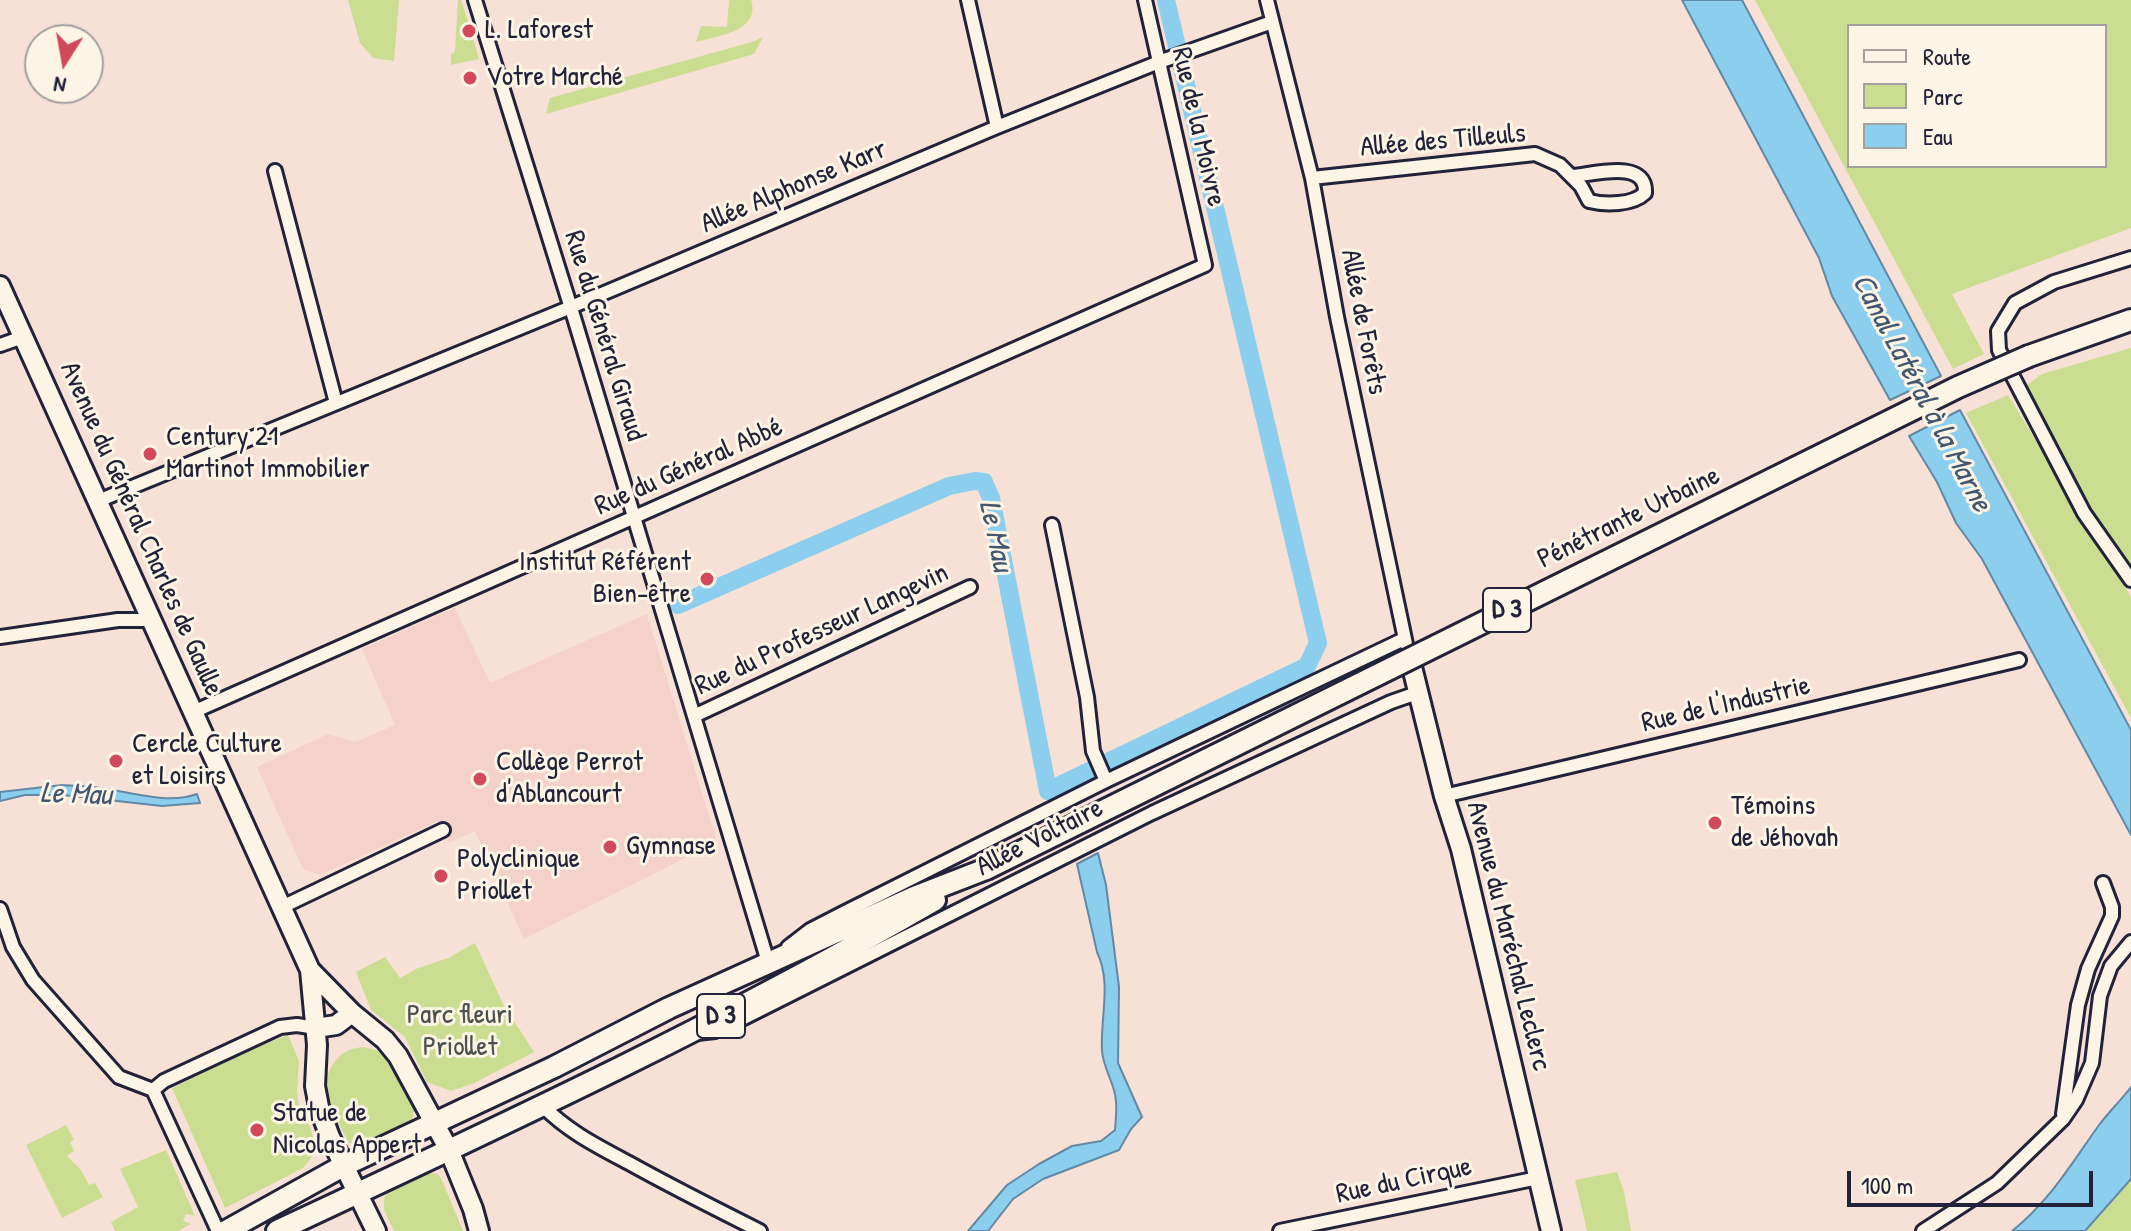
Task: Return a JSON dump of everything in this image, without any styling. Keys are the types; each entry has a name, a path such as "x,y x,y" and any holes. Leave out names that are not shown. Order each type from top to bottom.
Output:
{"main road":[{"name":"Avenue du Général Charles de Gaulle","path":"0,286 310,970 316,1028 315,1086 323,1120 376,1231"},
{"name":"Pénétrante Urbaine","path":"986,869 1958,387 2029,356 2131,320"},
{"name":"Avenue du Maréchal Leclerc","path":"1407,647 1444,796 1461,849 1551,1231"},
{"name":"Allée Voltaire","path":"435,1122 768,962 914,897 986,869"},
{"name":"Allée Voltaire","path":"449,1150 839,954 986,869"},
{"name":"Avenue du Général Charles de Gaulle","path":"310,970 398,1056 449,1150 479,1231"},
{"path":"316,1028 336,1025 352,1013"},
{"name":"D 3","path":"226,1231 343,1166 435,1122"},
{"name":"D 3","path":"277,1231 449,1150"}],"street":[{"name":"Rue du Général Giraud","path":"475,0 768,962"},
{"path":"968,0 997,127"},
{"name":"Rue de la Moivre","path":"1145,0 1205,265"},
{"name":"Allée de Forêts","path":"1267,0 1312,178 1337,317 1407,647"},
{"name":"Allée Alphonse Karr","path":"98,501 571,307 997,127 1161,61 1272,22"},
{"name":"Allée des Tilleuls","path":"1312,178 1535,154 1560,165 1573,176 1589,201 1638,199 1646,188 1637,173 1628,171 1573,176"},
{"path":"275,171 336,403"},
{"path":"2131,258 2054,282 2015,303 1998,331 1999,350 2084,513 2131,580"},
{"name":"Rue du Général Abbé","path":"193,712 1205,265"},
{"path":"0,345 23,337"},
{"path":"1052,525 1087,697 1093,751 1105,777"},
{"name":"Rue du Professeur Langevin","path":"694,716 970,587"},
{"path":"0,637 118,620 151,620"},
{"name":"Allée Voltaire","path":"768,962 821,924 1105,777 1407,647"},
{"name":"Rue de l'Industrie","path":"1444,796 2019,660"},
{"name":"Allée Voltaire","path":"689,1032 710,1033 736,1022 1152,813 1391,702 1417,693"},
{"path":"282,907 443,830"},
{"path":"2063,1119 2078,1005 2088,969 2112,916 2103,883"},
{"path":"0,909 13,947 33,980 119,1077 153,1090 218,1231"},
{"path":"1923,1231 1997,1183 2063,1119 2076,1100 2092,1063 2100,996 2111,966 2131,942"},
{"path":"153,1090 164,1081 280,1027 297,1025 316,1028"},
{"path":"542,1105 576,1134 760,1231"},
{"name":"Rue du Cirque","path":"1280,1231 1538,1178"}],"shaded area":[{"name":"Collège Perrot d'Ablancourt","path":"455,608 490,683 647,614 717,842 524,939 475,831 449,843 438,821 320,875 303,869 257,767 328,734 355,742 395,725 362,649"}],"green space":[{"path":"348,0 399,0 394,61 373,58 360,43"},
{"path":"458,0 461,0 470,27 467,29 469,39 473,38 479,59 451,65 451,55 455,51"},
{"path":"729,0 751,0 750,19 736,30 696,42 701,26 727,27"},
{"path":"1755,0 2131,0 2131,228 1952,294 1984,354 1953,369"},
{"path":"763,37 754,54 546,114 550,98"},
{"path":"2131,348 2131,582 2022,389 2042,374"},
{"path":"2008,395 2131,597 2131,718 1966,413"},
{"name":"Parc fleuri Priollet","path":"475,943 503,1004 534,1052 474,1083 451,1091 427,1082 405,1037 371,1010 356,972 385,957 400,978"},
{"path":"288,1035 299,1061 299,1105 315,1145 311,1158 303,1168 225,1208 172,1088 245,1052"},
{"path":"364,1047 383,1052 395,1066 414,1111 411,1122 359,1146 348,1142 338,1122 327,1090 327,1080 339,1057 348,1050"},
{"path":"66,1125 74,1140 70,1142 74,1151 67,1156 81,1170 89,1185 95,1183 103,1197 62,1218 26,1145"},
{"path":"166,1150 195,1216 186,1214 183,1221 191,1224 178,1231 115,1231 111,1222 138,1207 120,1169"},
{"path":"1617,1172 1631,1231 1587,1231 1575,1180"},
{"path":"428,1173 441,1178 463,1231 394,1231 384,1210 384,1198"},
{"path":"2131,1179 2131,1231 2083,1231 2095,1220"}],"water":[{"path":"1682,0 1742,0 1941,376 1890,400 1832,296 1819,258"},
{"path":"1960,410 2131,730 2131,835 1982,559 1956,523 1937,482 1909,436"},
{"path":"62,785 162,798 197,794 200,803 162,806 63,795 25,795 0,801 0,792"},
{"path":"1098,853 1106,885 1119,987 1118,1063 1142,1117 1119,1150 1043,1179 1013,1199 988,1231 968,1231 1007,1185 1072,1146 1101,1141 1115,1130 1116,1098 1102,1051 1104,976 1077,864"},
{"path":"2131,1087 2131,1179 2085,1231 2012,1231 2049,1195 2099,1125"}],"waterway":[{"path":"1064,783 1307,666 1318,643 1166,0"},
{"name":"Canal Latéral à la Marne","path":"1906,366 1946,442"},
{"name":"Le Mau","path":"678,605 949,486 984,482 991,498 1048,791 1064,783 1067,791"}],"place":[{"name":"L. Laforest","path":"469,31"},
{"name":"Votre Marché","path":"470,78"},
{"name":"Century 21 Martinot Immobilier","path":"150,454"},
{"name":"Institut Référent Bien-être","path":"707,579"},
{"name":"Cercle Culture et Loisirs","path":"116,761"},
{"name":"Collège Perrot d'Ablancourt","path":"480,779"},
{"name":"Témoins de Jéhovah","path":"1715,823"},
{"name":"Gymnase","path":"610,847"},
{"name":"Polyclinique Priollet","path":"441,876"},
{"name":"Statue de Nicolas Appert","path":"257,1130"}]}
